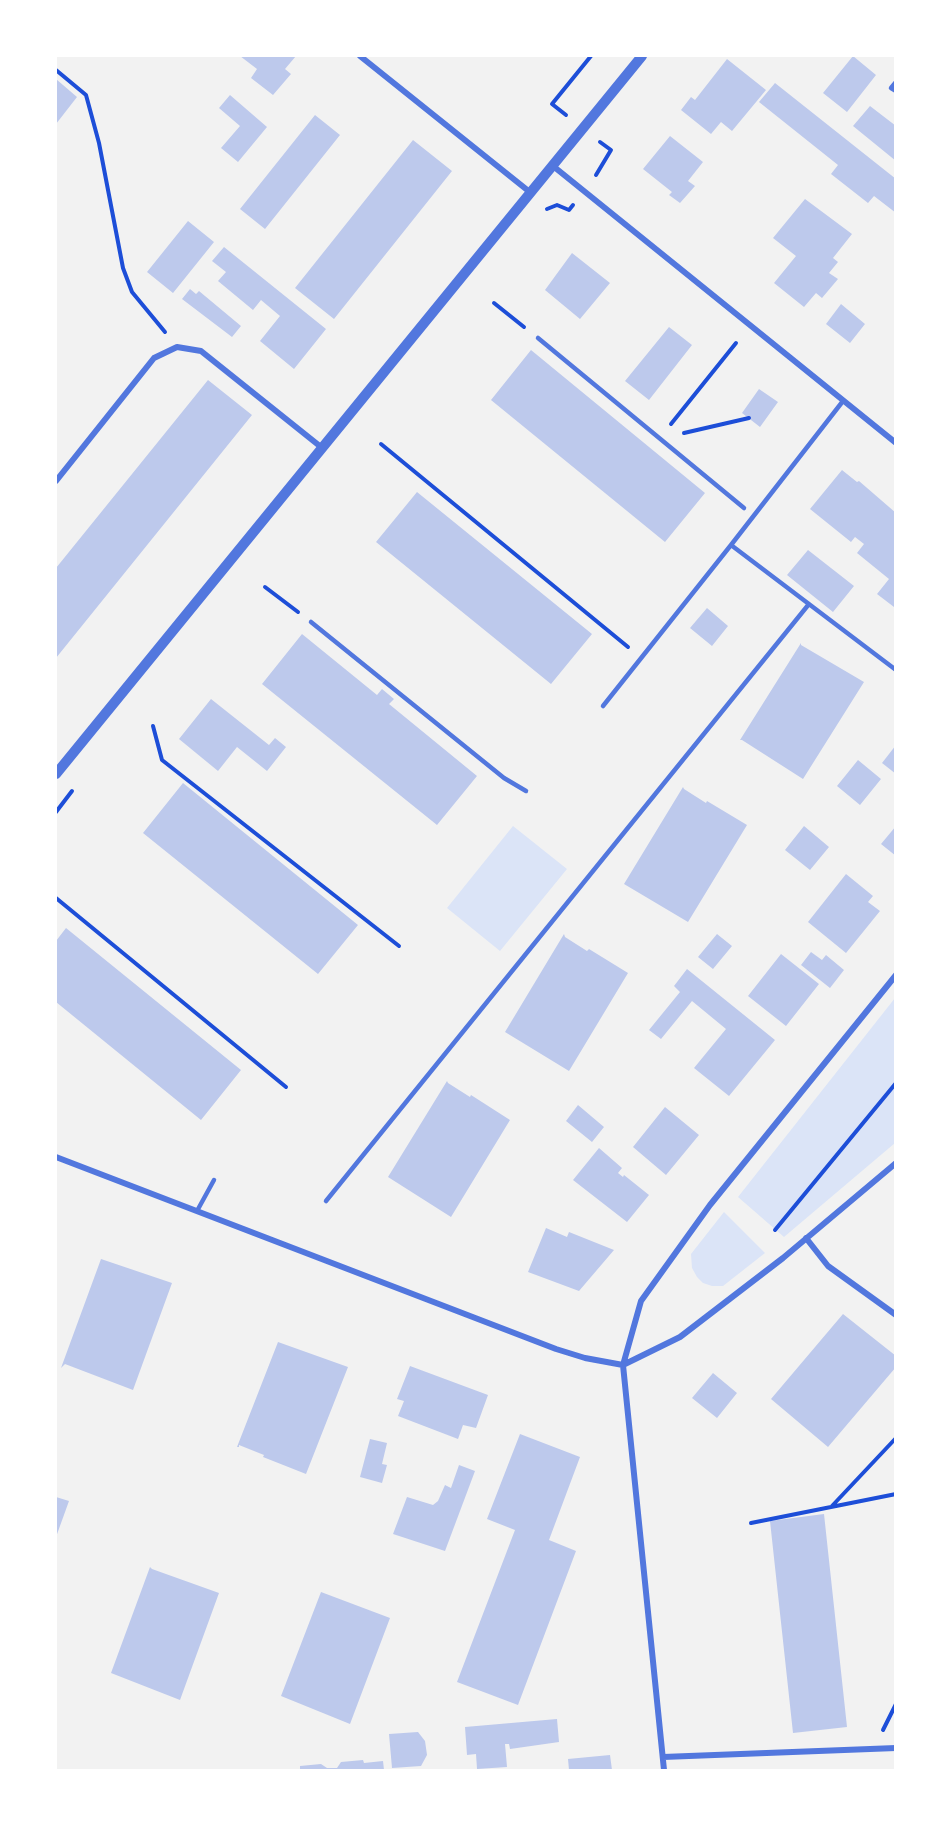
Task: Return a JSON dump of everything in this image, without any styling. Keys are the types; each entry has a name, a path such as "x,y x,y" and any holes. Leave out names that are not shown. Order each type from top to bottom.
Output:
{"street":[{"path":"360,56 531,193"},
{"path":"56,774 642,56"},
{"path":"553,166 896,443"},
{"path":"56,481 154,358 177,347 201,351 321,447"},
{"path":"664,1770 623,1365 641,1301 710,1205 896,975"},
{"path":"56,1157 556,1349 585,1358 623,1365 680,1337 806,1238 896,1163"},
{"path":"806,1238 828,1266 896,1315"},
{"path":"663,1757 896,1748"}],"lane":[{"path":"896,82 891,88 896,91"},
{"path":"538,338 744,508"},
{"path":"603,706 843,401"},
{"path":"731,545 896,670"},
{"path":"326,1201 809,604"},
{"path":"311,622 504,778 526,790"},
{"path":"197,1211 214,1180"}],"path":[{"path":"552,104 591,56"},
{"path":"56,70 86,95 99,143 117,243 132,292 177,347"},
{"path":"599,172 611,150 603,144"},
{"path":"494,303 538,338"},
{"path":"660,439 736,343"},
{"path":"660,439 749,418"},
{"path":"381,444 632,650"},
{"path":"265,586 311,622"},
{"path":"153,726 162,760 399,946"},
{"path":"56,898 286,1088"},
{"path":"775,1230 896,1083"},
{"path":"832,1506 896,1438"},
{"path":"752,1522 896,1494"}],"shaded area":[{"path":"513,826 567,869 500,951 447,908"},
{"path":"895,998 895,1143 784,1237 738,1197"},
{"path":"724,1212 765,1253 723,1286 712,1286 703,1283 697,1277 692,1268 691,1254"}],"building":[{"path":"240,56 296,56 285,69 291,74 273,95 251,78 257,69"},
{"path":"853,56 876,75 847,112 823,93"},
{"path":"727,59 766,90 732,131 721,122 711,134 681,110 691,97 695,100"},
{"path":"56,79 77,97 56,124"},
{"path":"775,83 896,179 896,213 874,196 868,203 831,174 838,165 759,102"},
{"path":"230,95 267,127 238,162 221,148 240,126 219,108"},
{"path":"870,106 896,126 896,161 853,126"},
{"path":"315,115 340,135 265,229 240,209"},
{"path":"670,136 703,162 688,181 695,186 680,203 669,195 672,192 643,169"},
{"path":"413,140 452,171 334,319 295,288"},
{"path":"805,199 852,234 833,258 838,262 829,273 838,279 822,298 816,293 804,307 774,283 796,256 773,238"},
{"path":"188,221 214,242 173,293 147,272"},
{"path":"224,247 326,329 294,369 260,341 280,316 261,300 253,310 218,281 226,272 212,261"},
{"path":"572,253 610,283 580,319 545,290"},
{"path":"190,289 196,294 199,291 241,326 232,337 182,299"},
{"path":"841,304 865,324 850,343 826,324"},
{"path":"669,327 692,345 649,400 625,381"},
{"path":"531,350 705,493 665,542 491,400"},
{"path":"208,380 252,415 56,658 56,568"},
{"path":"759,389 778,402 760,427 742,413"},
{"path":"842,470 857,482 859,481 896,513 896,605 894,607 877,594 889,579 857,553 864,544 855,537 851,542 810,509"},
{"path":"417,492 592,634 551,684 376,542"},
{"path":"808,550 854,586 833,612 787,575"},
{"path":"707,608 728,626 712,646 690,628"},
{"path":"302,634 377,695 382,689 394,699 389,704 477,776 437,825 262,684"},
{"path":"801,643 864,682 803,779 740,740"},
{"path":"211,699 269,745 275,738 286,747 267,771 237,747 218,771 179,739"},
{"path":"896,745 896,774 882,763"},
{"path":"858,760 881,779 860,805 837,786"},
{"path":"183,783 358,925 318,974 143,833"},
{"path":"683,787 706,803 707,801 747,825 688,922 624,884"},
{"path":"804,826 829,847 810,870 785,850"},
{"path":"896,826 896,856 881,844"},
{"path":"846,874 873,896 868,902 880,911 846,953 808,922"},
{"path":"66,928 241,1070 201,1120 56,1002 56,941"},
{"path":"564,934 565,937 587,951 589,949 628,973 569,1071 505,1032"},
{"path":"717,934 732,946 713,969 698,957"},
{"path":"811,952 822,960 826,955 844,970 830,988 801,965"},
{"path":"781,954 819,984 786,1026 748,996"},
{"path":"687,969 775,1040 729,1096 694,1068 726,1029 692,1001 661,1039 649,1030 680,992 674,986"},
{"path":"447,1081 510,1120 451,1217 388,1177"},
{"path":"578,1105 604,1127 592,1142 566,1121"},
{"path":"665,1107 699,1135 666,1175 633,1147"},
{"path":"599,1148 622,1168 618,1173 623,1177 624,1175 649,1195 627,1222 573,1180"},
{"path":"546,1228 567,1237 569,1232 614,1250 579,1291 528,1272"},
{"path":"101,1259 172,1283 133,1390 65,1364 61,1368"},
{"path":"843,1314 896,1356 896,1367 828,1447 771,1399"},
{"path":"278,1342 348,1367 306,1474 239,1445 237,1447"},
{"path":"410,1366 488,1395 476,1428 463,1425 458,1439 398,1416 404,1401 397,1399"},
{"path":"713,1373 737,1393 717,1418 692,1398"},
{"path":"520,1434 580,1457 549,1540 576,1551 518,1705 457,1682 515,1530 487,1519"},
{"path":"370,1439 387,1443 382,1464 387,1465 382,1483 360,1477"},
{"path":"459,1465 475,1471 445,1551 393,1534 407,1497 433,1505 438,1501 445,1485 451,1488"},
{"path":"56,1497 69,1501 56,1537"},
{"path":"824,1514 847,1727 793,1733 770,1521"},
{"path":"150,1567 219,1593 180,1700 111,1673"},
{"path":"321,1592 390,1618 350,1724 281,1696"},
{"path":"557,1719 559,1742 510,1749 509,1744 505,1744 507,1767 477,1769 476,1754 467,1755 465,1727"},
{"path":"418,1732 425,1741 427,1755 421,1766 392,1768 389,1734"},
{"path":"610,1755 612,1770 569,1770 568,1759"},
{"path":"363,1760 364,1763 383,1761 384,1770 300,1770 300,1766 321,1764 327,1768 337,1768 341,1762"}]}
